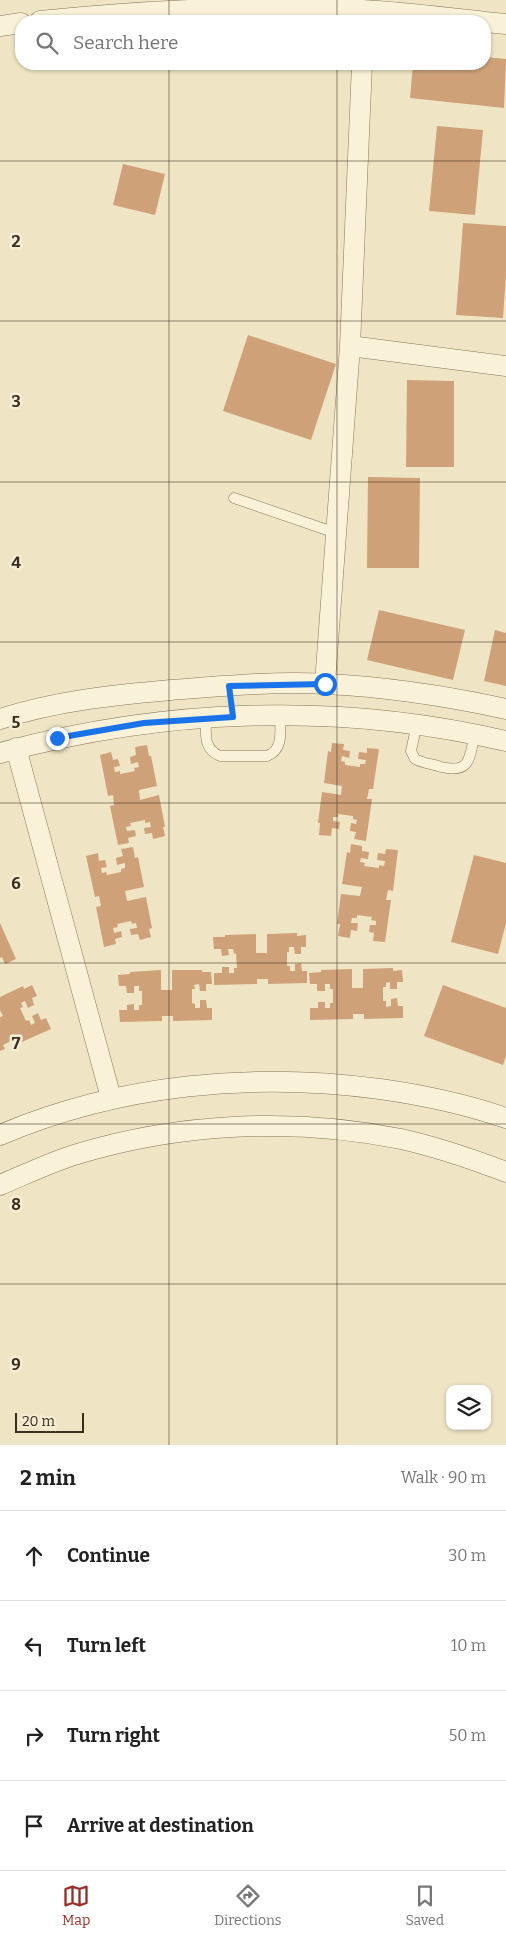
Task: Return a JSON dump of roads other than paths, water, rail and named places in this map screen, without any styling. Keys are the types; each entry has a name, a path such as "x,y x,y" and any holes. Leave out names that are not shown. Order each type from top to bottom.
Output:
{"street":[{"path":"93,15 182,5 308,8 357,15"},
{"path":"491,23 506,24"},
{"path":"0,26 15,24"},
{"path":"325,684 350,346 362,70"},
{"path":"350,346 506,366"},
{"path":"0,719 41,707 96,698 229,686 325,684 376,687 506,709"},
{"path":"229,686 233,717"},
{"path":"111,1098 8,751 100,729 144,723 280,715 332,716 417,724 475,734 506,742"},
{"path":"0,1135 45,1116 111,1098 163,1088 259,1082 308,1082 404,1092 451,1101 506,1118"},
{"path":"0,1185 73,1156 119,1143 162,1134 249,1127 330,1129 366,1133 438,1148 506,1172"}],"lane":[{"path":"234,498 336,533"},
{"path":"206,718 206,742 210,751 220,756 267,756 272,754 279,745 280,715"},
{"path":"417,724 411,751 415,759 453,769 462,768 469,761 475,734"}]}
